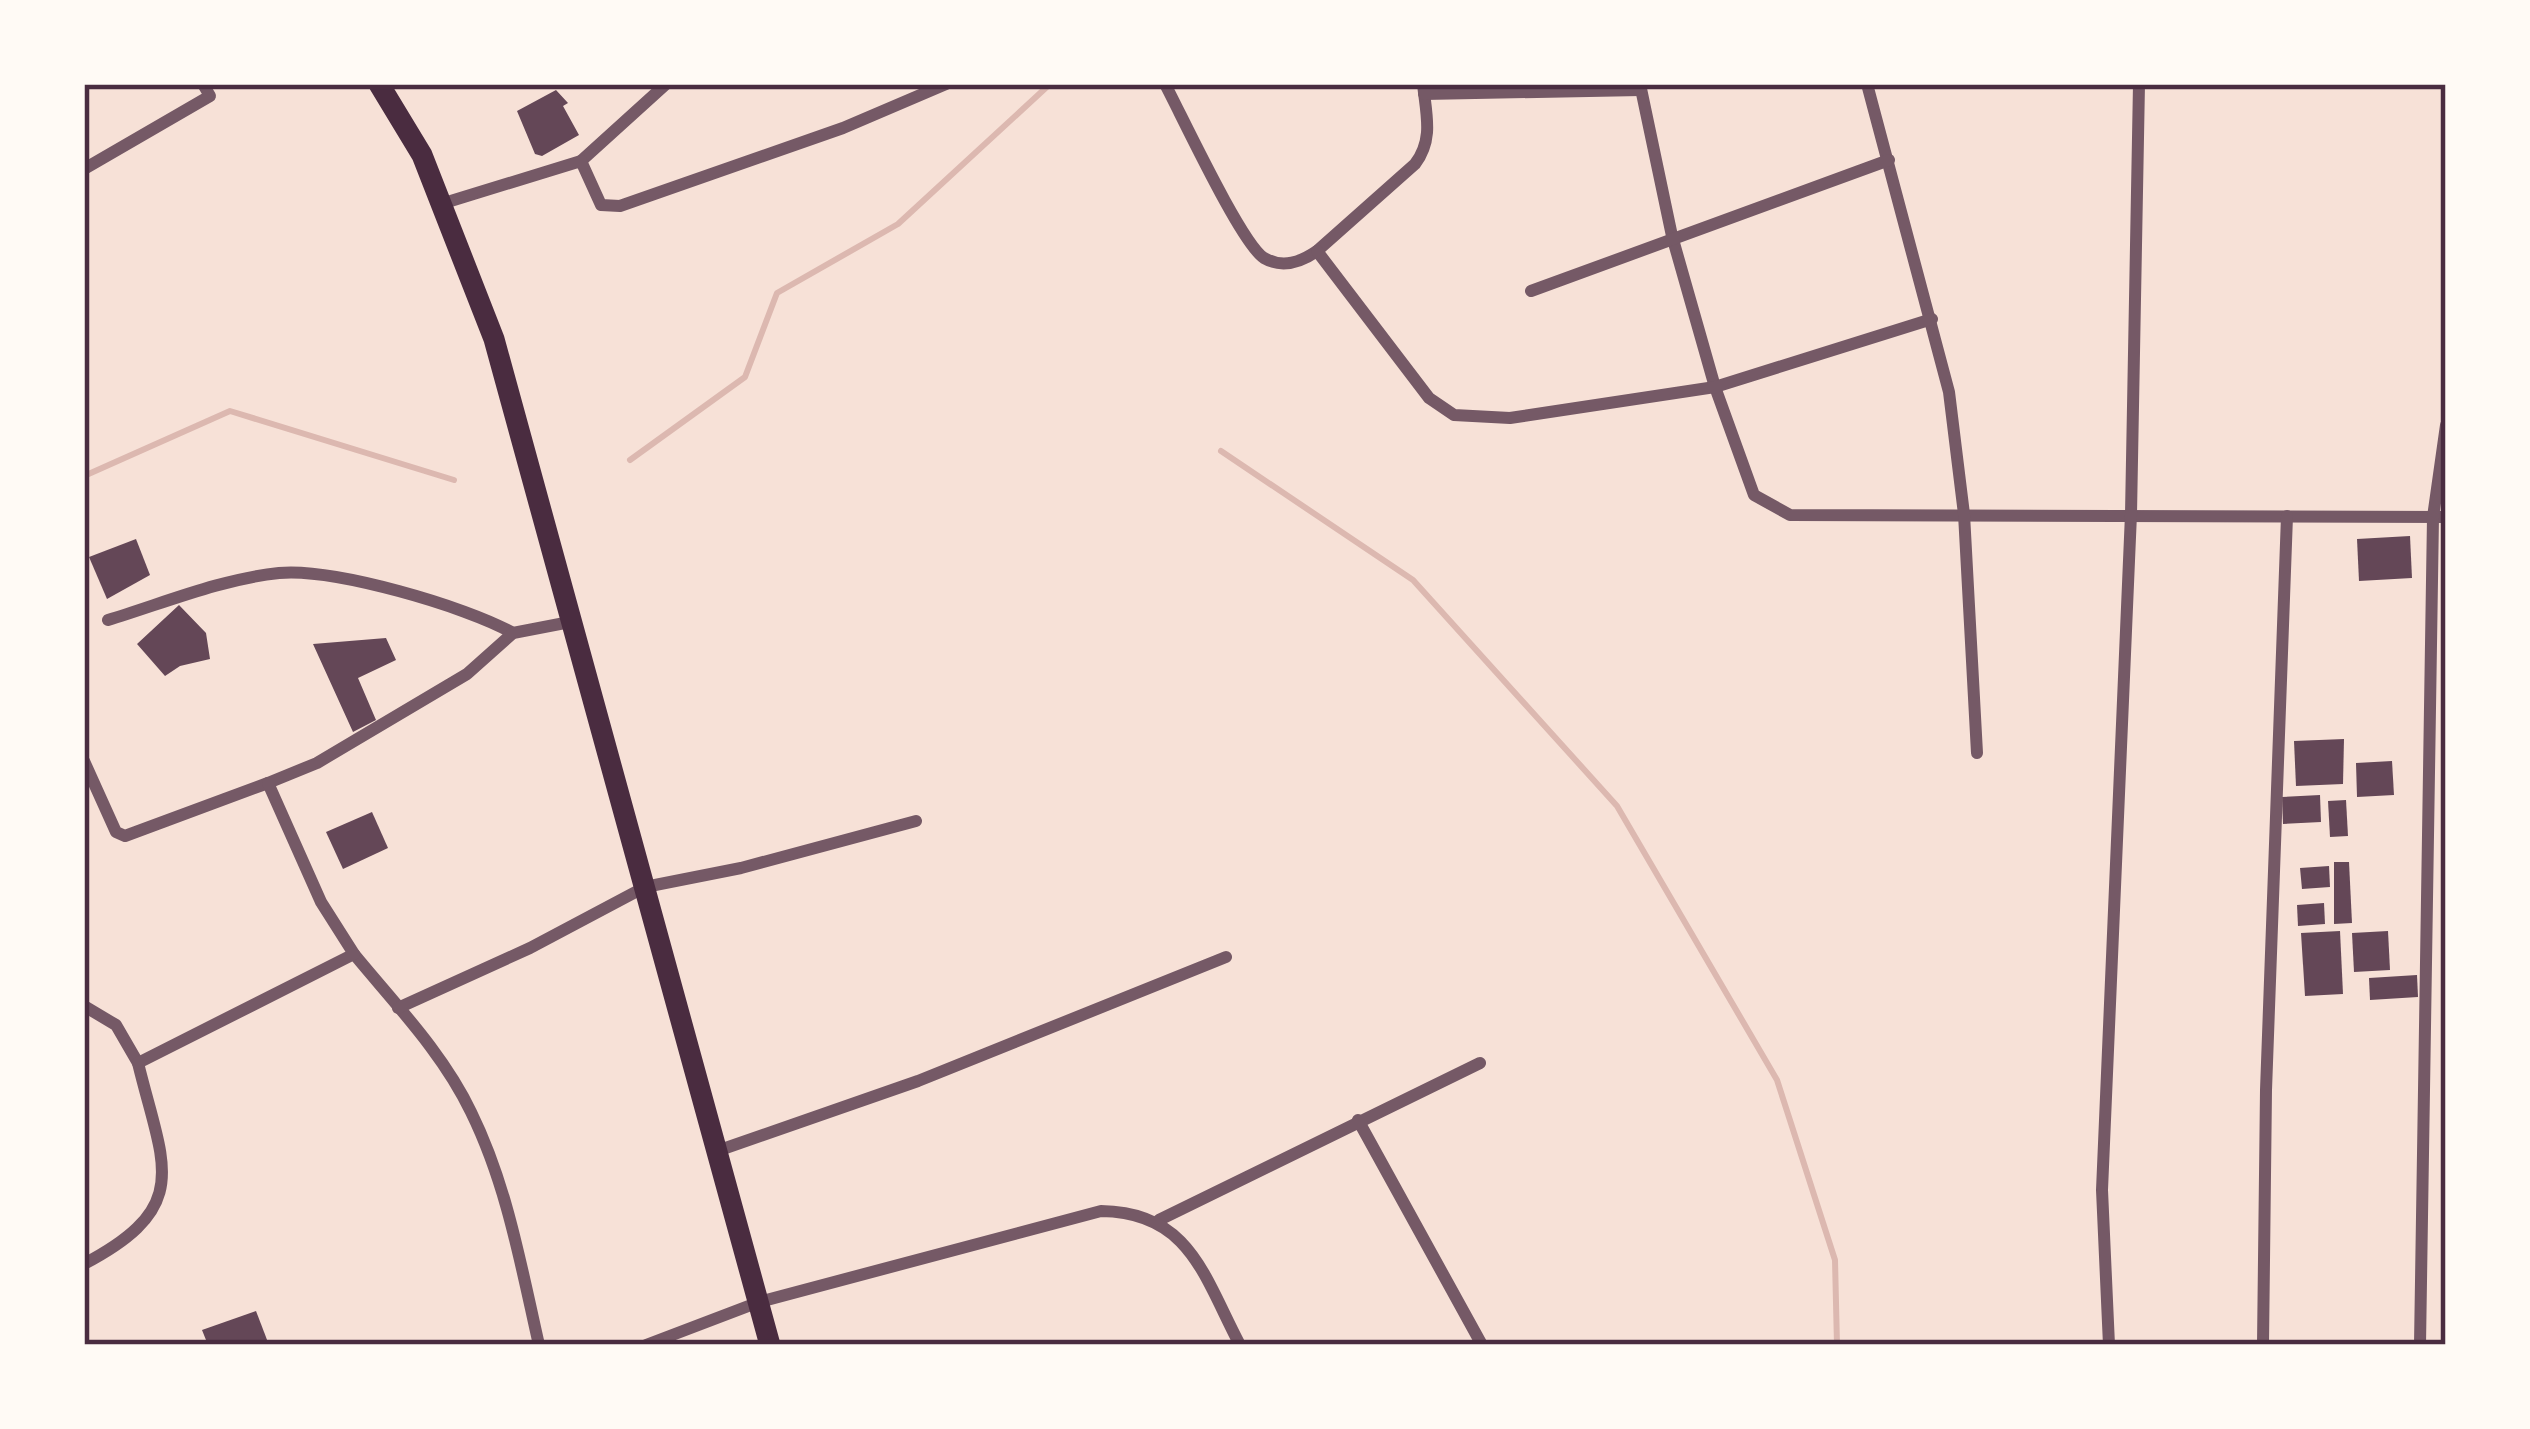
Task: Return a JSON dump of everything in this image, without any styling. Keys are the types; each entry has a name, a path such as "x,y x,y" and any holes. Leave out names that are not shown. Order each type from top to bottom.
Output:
{"main road":[{"path":"380,84 422,155 494,339 770,1345"}],"street":[{"path":"84,169 210,96 203,84"},
{"path":"441,204 581,161 666,84"},
{"path":"581,161 601,205 609,209 843,128 946,84"},
{"path":"1165,84 1254,248 1283,264 1301,262 1317,251 1427,148 1423,89 1641,87 1672,236 1715,387 1754,495 1790,515 2440,517"},
{"path":"1867,84 1949,392 1964,514 1977,753"},
{"path":"2109,1345 2102,1190 2131,514 2139,84"},
{"path":"1531,290 1889,160"},
{"path":"1317,251 1429,398 1454,415 1510,418 1715,387 1932,319"},
{"path":"2420,1345 2446,425"},
{"path":"2264,1345 2266,1090 2287,515"},
{"path":"108,620 229,582 284,572 424,596 481,615 513,633"},
{"path":"84,761 116,832 125,836 317,763 466,674 513,633 570,622"},
{"path":"268,783 321,902 354,954 443,1064 471,1112 503,1192 539,1345"},
{"path":"398,1008 530,948 645,887 741,868 916,820"},
{"path":"138,1063 354,954"},
{"path":"717,1151 918,1081 1226,957"},
{"path":"84,1264 128,1241 158,1202 163,1176 159,1141 138,1063 116,1024 86,1008"},
{"path":"1159,1220 1480,1063"},
{"path":"1358,1120 1482,1345"},
{"path":"646,1345 759,1302 1101,1211 1137,1212 1159,1220 1192,1256 1240,1345"}],"building":[{"path":"556,90 568,103 563,106 579,135 542,156 535,154 517,111"},
{"path":"2410,536 2412,578 2359,581 2357,539"},
{"path":"136,539 150,575 107,599 89,557"},
{"path":"179,605 206,633 210,659 180,666 165,676 137,644"},
{"path":"386,638 396,660 358,678 376,720 353,732 313,644"},
{"path":"2344,739 2343,784 2296,786 2294,741"},
{"path":"2392,761 2394,795 2357,797 2356,763"},
{"path":"2320,795 2321,822 2283,824 2282,797"},
{"path":"2346,800 2348,836 2330,837 2328,801"},
{"path":"372,812 388,848 343,869 326,832"},
{"path":"2334,862 2349,862 2352,923 2334,924"},
{"path":"2329,866 2330,887 2302,889 2300,868"},
{"path":"2324,903 2325,924 2298,926 2297,905"},
{"path":"2340,931 2343,994 2305,996 2301,933"},
{"path":"2388,931 2390,970 2354,972 2352,933"},
{"path":"2417,975 2418,997 2370,1000 2369,978"},
{"path":"256,1311 269,1345 208,1345 202,1330"}],"waterway":[{"path":"630,460 745,377 777,293 898,224 1050,84"},
{"path":"84,476 230,411 454,480"},
{"path":"1221,451 1413,580 1617,806 1777,1080 1835,1260 1837,1345"}]}
